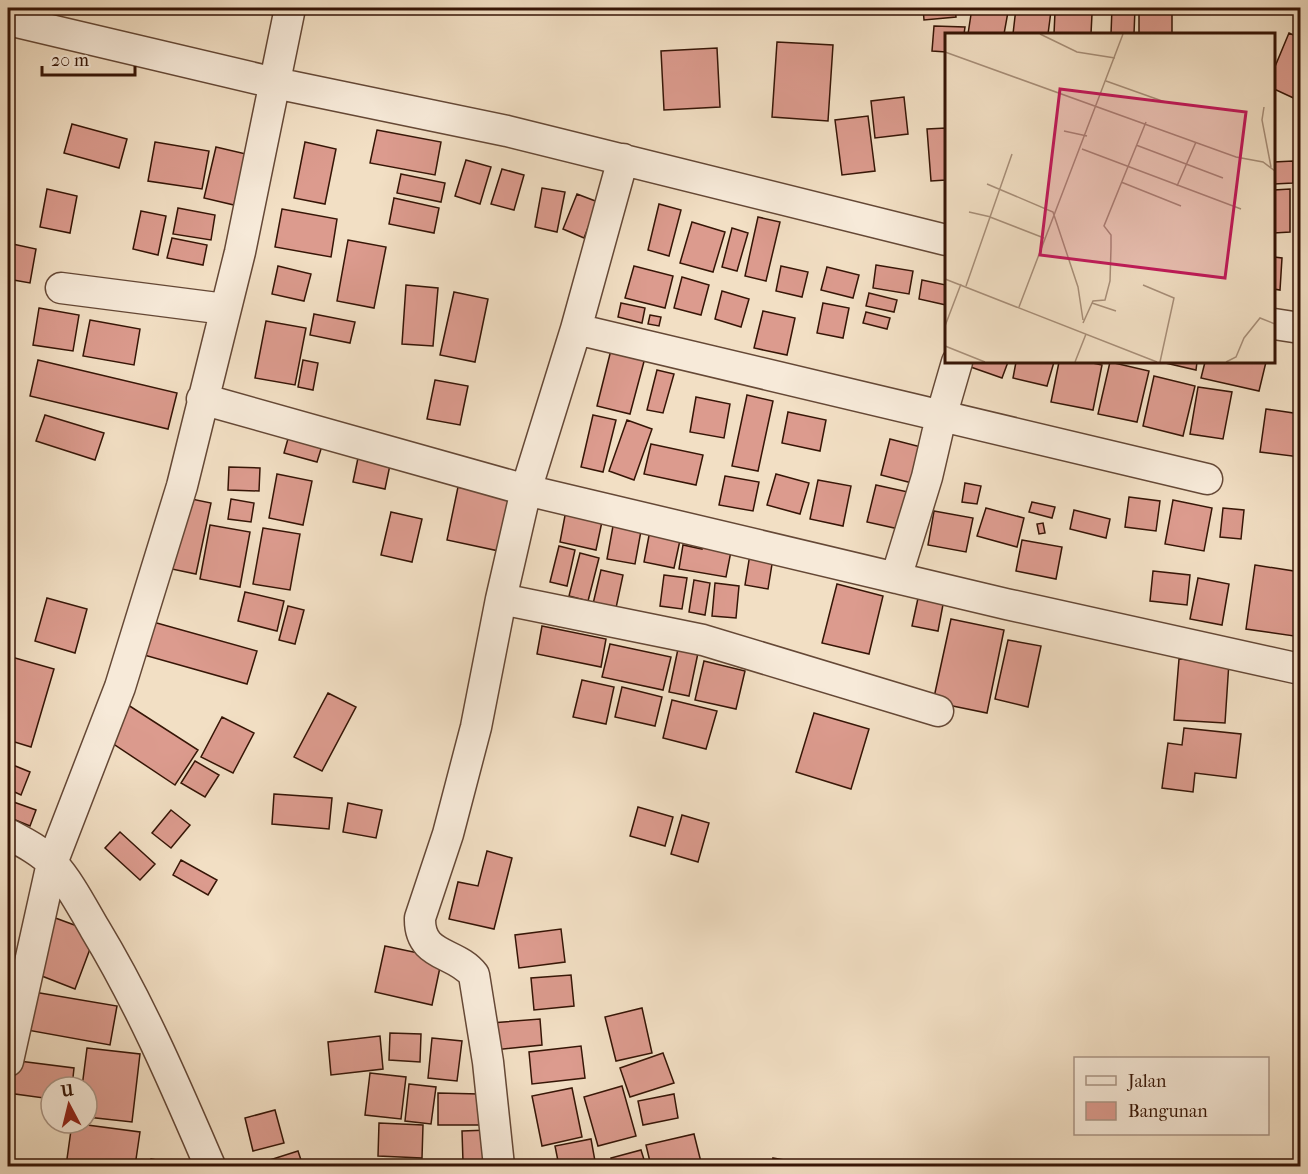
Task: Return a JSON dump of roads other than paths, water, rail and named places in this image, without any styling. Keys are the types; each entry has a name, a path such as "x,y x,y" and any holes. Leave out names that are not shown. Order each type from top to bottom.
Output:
{"street":[{"path":"8,1052 52,863 120,687 182,486 240,252 291,8"},
{"path":"8,20 275,83 485,126 945,240"},
{"path":"499,1167 488,1062 474,975 460,963 432,949 421,932 420,918 448,834 476,727 501,599 526,490 576,329 623,159"},
{"path":"61,288 225,309"},
{"path":"1275,324 1300,328"},
{"path":"576,329 1207,479"},
{"path":"896,578 927,477 957,363"},
{"path":"202,399 526,490 896,578 1300,669"},
{"path":"501,599 703,640 938,711"},
{"path":"8,834 52,863 69,886 120,971 164,1059 210,1167"}]}
